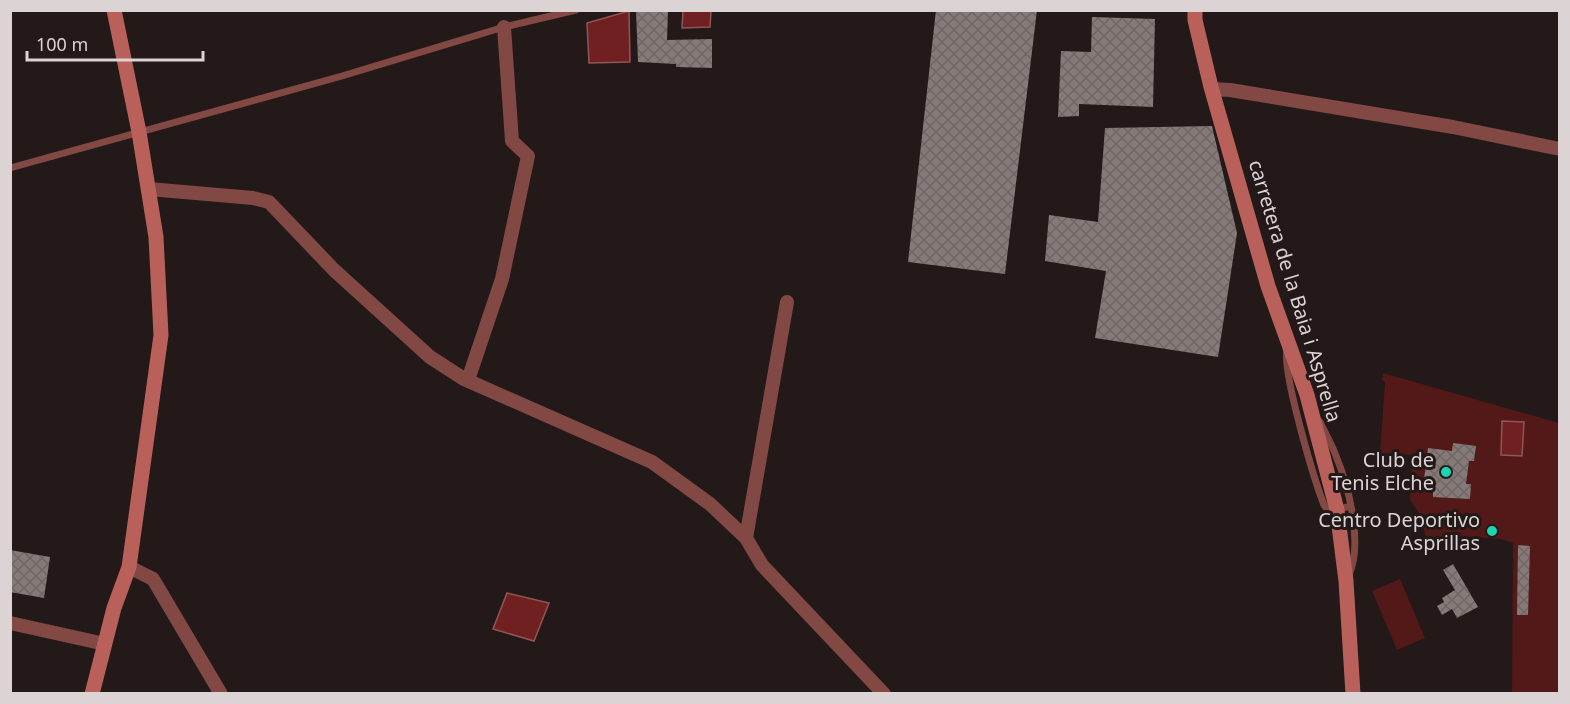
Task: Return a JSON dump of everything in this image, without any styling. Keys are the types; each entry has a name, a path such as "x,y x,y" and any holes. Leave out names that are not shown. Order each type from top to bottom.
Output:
{"main road":[{"path":"92,693 114,608 129,567 161,335 156,237 139,132 114,10"},
{"name":"carretera de la Baia i Asprella","path":"1196,10 1196,20 1212,89 1268,286 1307,395 1324,460 1344,508 1353,693"}],"street":[{"path":"468,380 502,279 528,156 512,141 504,27"},
{"path":"1212,89 1230,90 1453,127 1560,149"},
{"path":"149,189 253,198 269,202 334,270 430,357 468,380 652,462 710,504 746,538 762,566 884,693"},
{"path":"746,538 787,302"},
{"path":"129,567 153,579 221,693"},
{"path":"10,624 105,644"}],"lane":[{"path":"10,168 342,76 504,27 576,10"},
{"path":"1288,343 1285,358 1324,460"}],"shaded area":[{"path":"629,11 630,62 589,63 587,23"},
{"path":"683,11 711,11 710,27 682,28"},
{"name":"Centro Deportivo Asprillas","path":"1383,373 1559,423 1559,693 1512,693 1513,543 1501,539 1444,535 1428,543 1423,527 1426,523 1410,500 1412,455 1380,453 1385,382 1382,380"},
{"path":"1502,421 1524,422 1522,456 1501,455"},
{"path":"1400,579 1425,638 1397,650 1372,591"},
{"path":"507,593 549,603 534,641 493,629"}],"building":[{"path":"636,10 668,10 667,40 712,39 712,68 676,67 676,64 638,62"},
{"path":"936,10 1037,10 1005,274 908,262"},
{"path":"1092,17 1155,19 1153,107 1079,104 1079,116 1058,117 1061,51 1091,52"},
{"path":"1212,126 1237,233 1218,357 1095,338 1106,271 1045,261 1049,215 1098,222 1105,128"},
{"path":"1321,367 1325,380 1316,382 1313,370"},
{"name":"Club de Tenis Elche","path":"1453,443 1476,446 1474,461 1469,461 1466,484 1471,484 1470,499 1433,497 1433,492 1428,492 1429,488 1423,487 1428,448 1452,451"},
{"path":"1518,545 1530,546 1528,615 1517,615"},
{"path":"10,550 50,557 44,598 10,592"},
{"path":"1453,564 1478,607 1457,618 1452,609 1442,615 1437,606 1444,602 1442,598 1455,590 1443,570"}],"place":[{"name":"Club de Tenis Elche","path":"1446,472"},
{"name":"Centro Deportivo Asprillas","path":"1492,531"}]}
